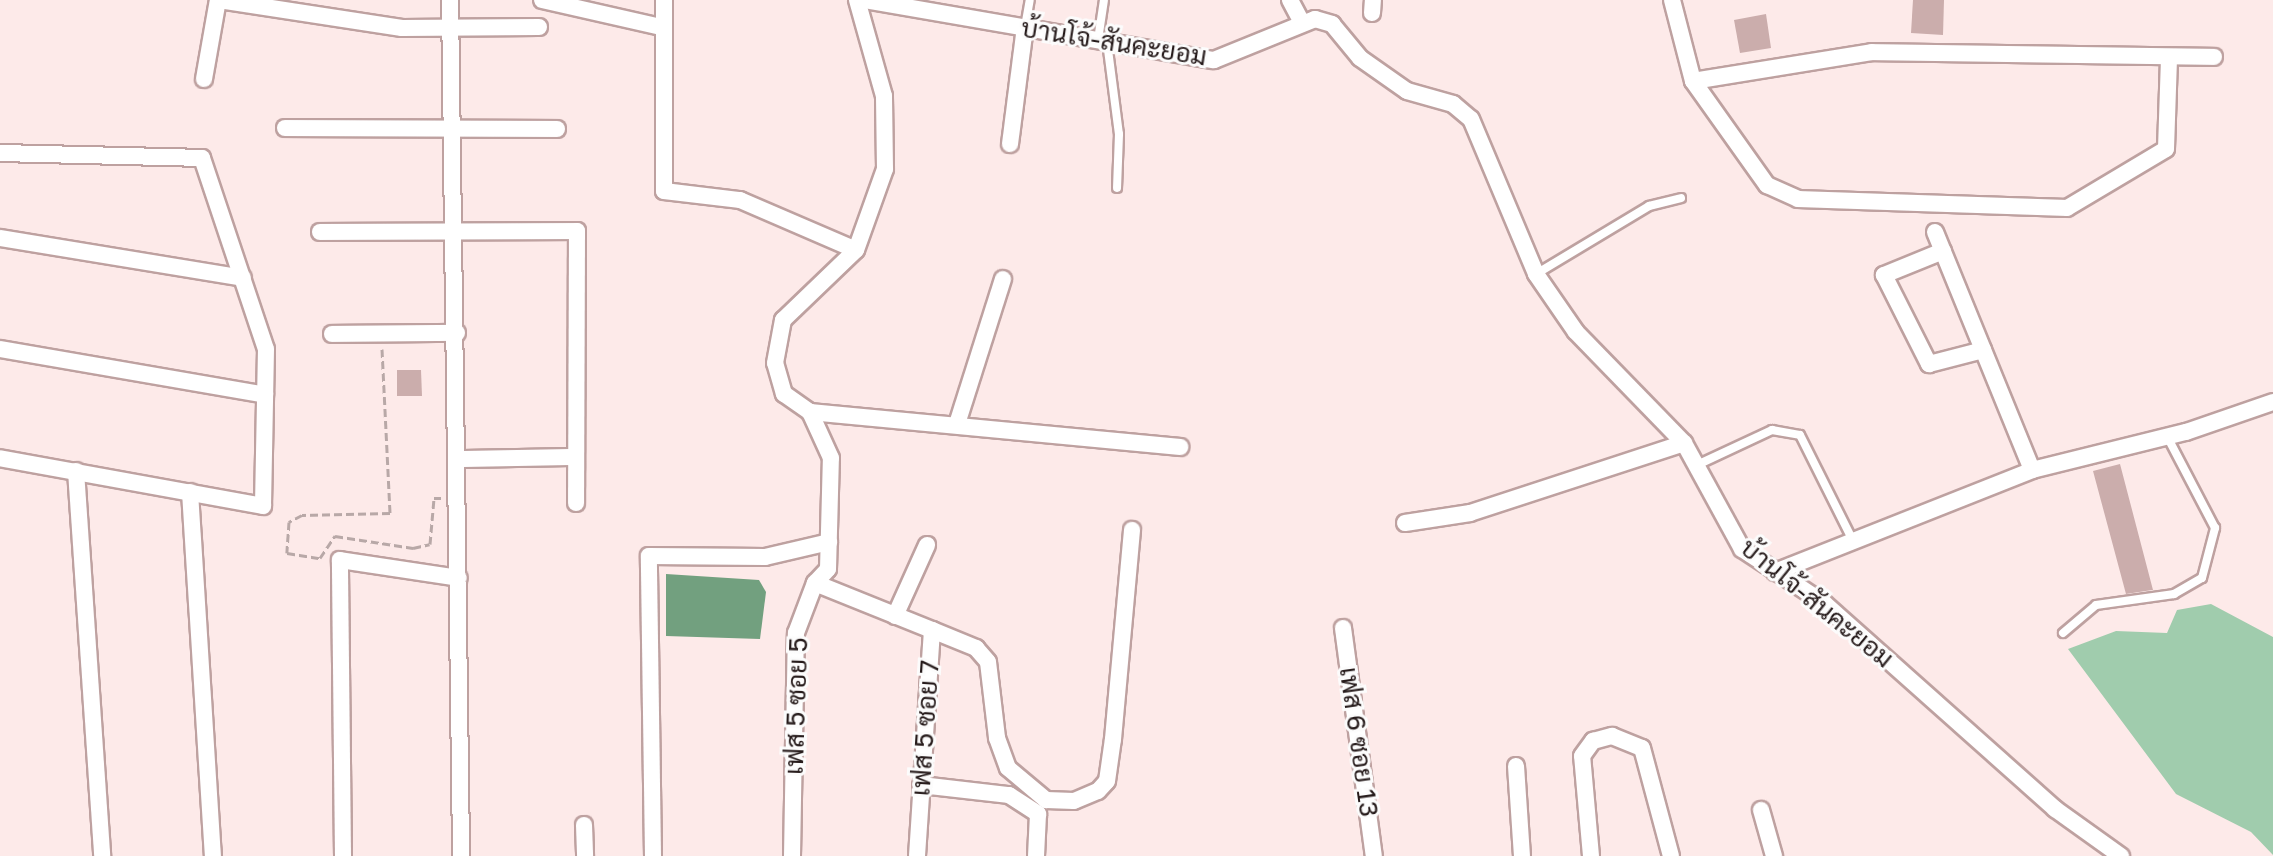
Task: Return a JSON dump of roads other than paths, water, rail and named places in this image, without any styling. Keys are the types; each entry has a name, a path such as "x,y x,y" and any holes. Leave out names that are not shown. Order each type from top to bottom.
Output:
{"street":[{"path":"204,79 218,0 402,28 539,27"},
{"path":"450,0 453,26 457,333 461,856"},
{"path":"542,0 661,27"},
{"path":"664,0 661,27 664,191 740,200 856,250"},
{"name":"เฟส 5 ซอย 5","path":"792,856 796,633 815,583 828,569 831,458 810,412 784,394 775,363 783,320 856,250 885,169 887,132 884,96 857,0"},
{"name":"บ้านโจ้-สันคะยอม","path":"865,0 1214,60 1233,58 1302,23 1332,24 1360,58 1407,91 1453,104 1471,119 1536,274 1576,332 1684,443 1742,549 1824,603 2055,809 2121,856"},
{"path":"1290,0 1302,23"},
{"path":"1672,0 1693,81 1767,185 1798,199 2067,208 2166,149 2169,57"},
{"path":"1010,144 1025,27"},
{"path":"1693,81 1872,52 2214,57"},
{"path":"285,128 557,129"},
{"path":"0,153 202,158 266,349 263,506 0,458"},
{"path":"320,232 577,231 576,503"},
{"path":"1935,232 2032,470"},
{"path":"0,238 243,278"},
{"path":"1943,251 1884,275 1929,364 1983,350"},
{"path":"957,424 1003,279"},
{"path":"332,334 457,333"},
{"path":"0,349 265,395"},
{"path":"1775,572 2032,470 2167,436 2273,402"},
{"path":"810,412 1180,447"},
{"path":"1405,523 1470,513 1684,443"},
{"path":"458,459 576,457"},
{"path":"76,471 102,856"},
{"path":"190,492 213,856"},
{"path":"932,630 976,648 988,662 997,738 1008,768 1046,800 1074,801 1098,791 1107,781 1113,739 1132,530"},
{"path":"653,856 649,556 765,557 829,542"},
{"path":"895,616 927,545"},
{"path":"343,856 340,560 459,578"},
{"name":"เฟส 5 ซอย 7","path":"815,583 932,630 917,856"},
{"name":"เฟส 6 ซอย 13","path":"1343,628 1374,856"},
{"path":"1591,856 1582,756 1593,741 1612,736 1642,748 1671,856"},
{"path":"1516,766 1522,856"},
{"path":"921,785 1009,795 1038,814 1036,856"},
{"path":"1761,810 1774,856"},
{"path":"584,825 585,856"}],"lane":[{"path":"1025,27 1030,0"},
{"path":"1104,0 1102,41 1119,134 1117,188"},
{"path":"1536,274 1649,206 1681,198"},
{"path":"1696,465 1772,430 1800,435 1854,542"},
{"path":"2063,633 2096,605 2174,594 2202,578 2215,528 2167,436"}]}
